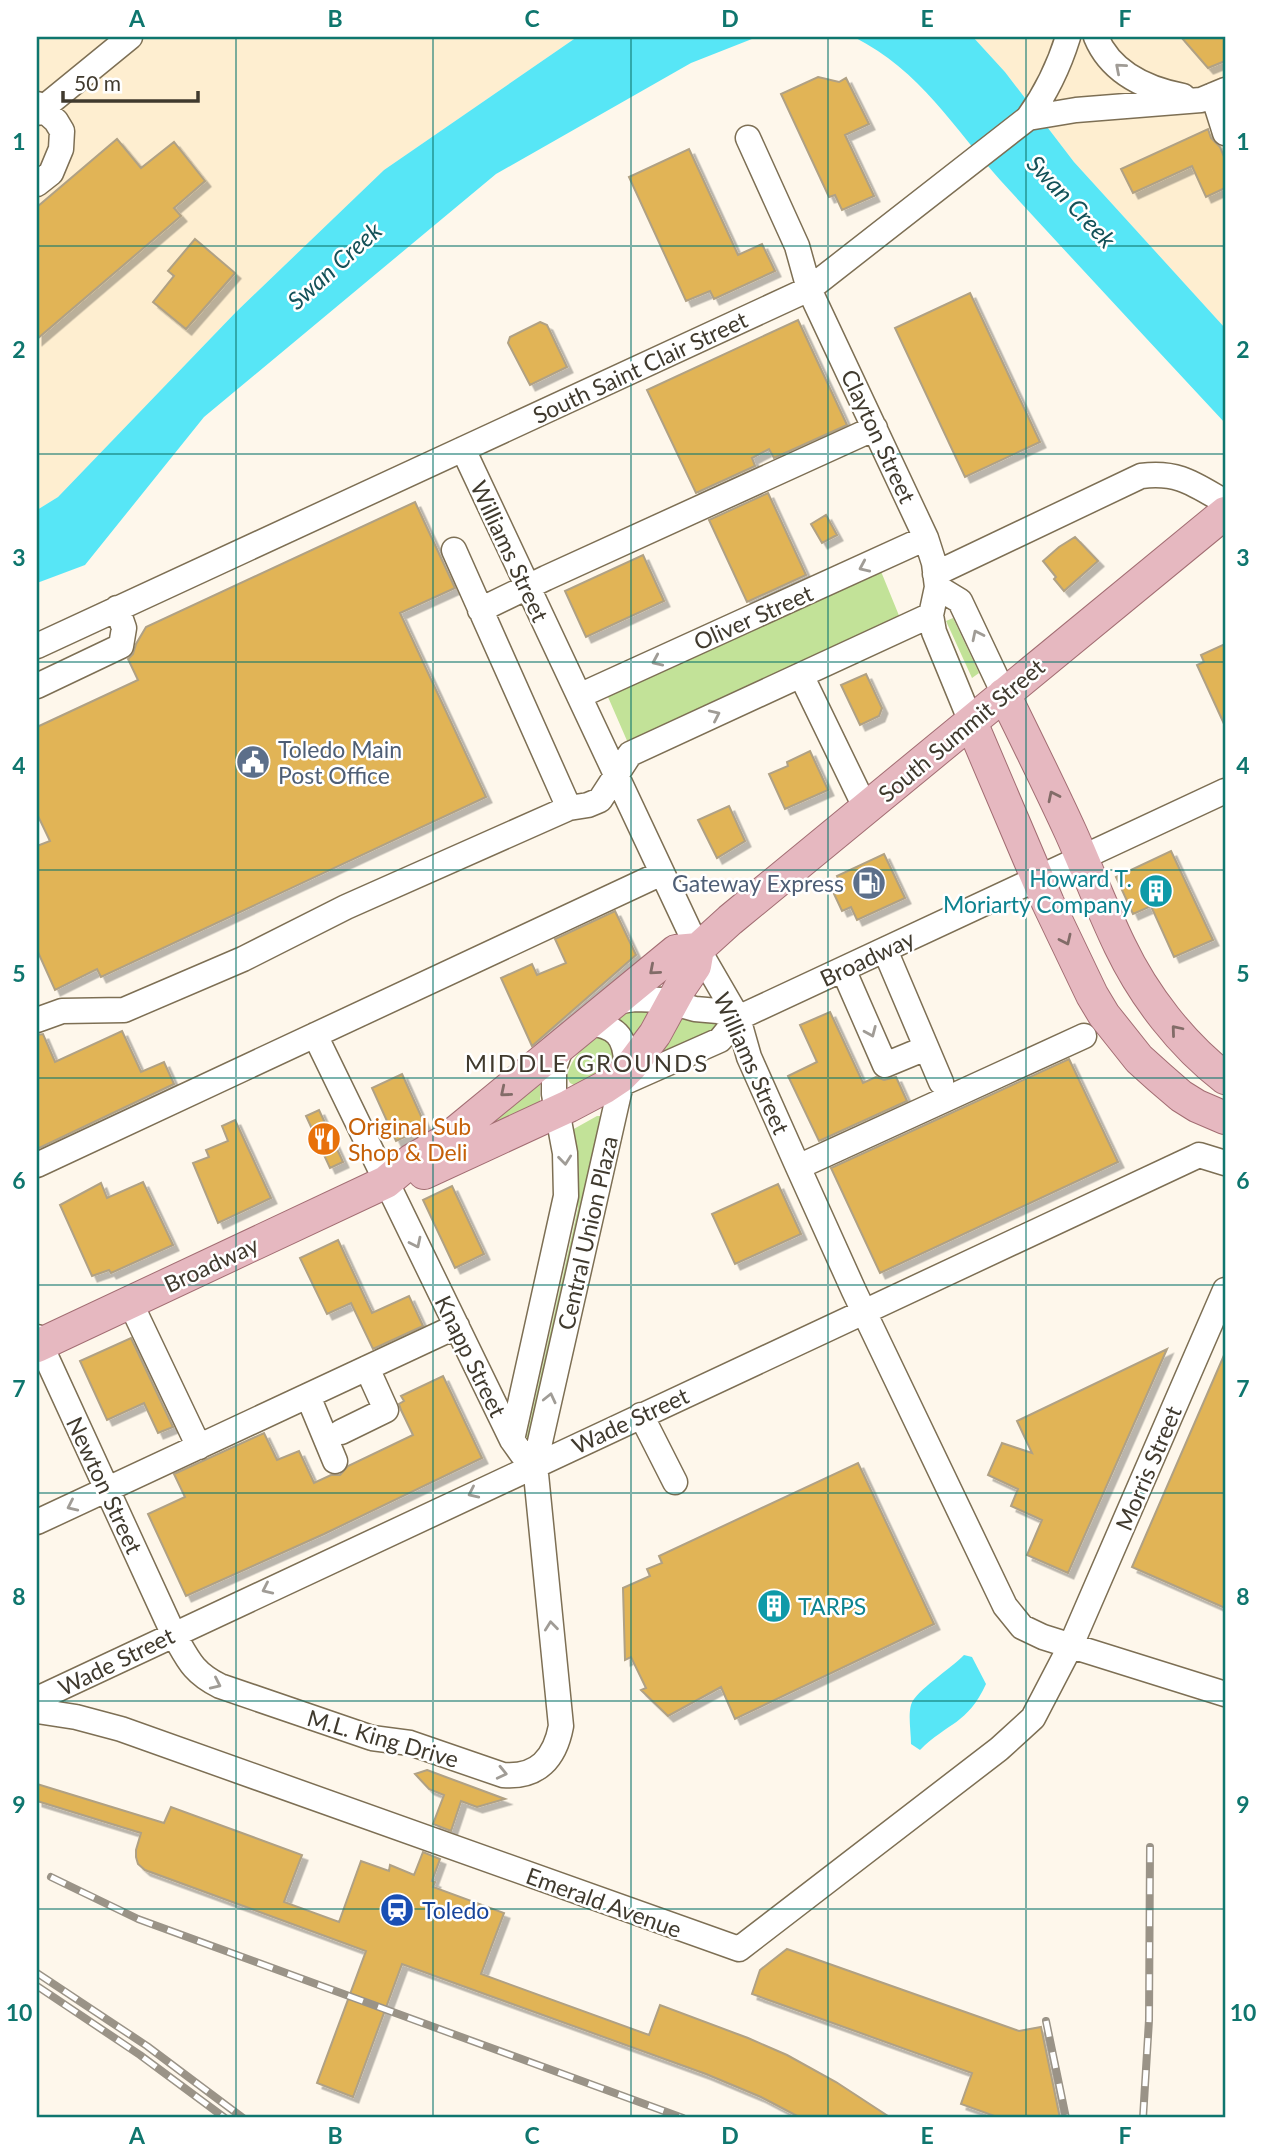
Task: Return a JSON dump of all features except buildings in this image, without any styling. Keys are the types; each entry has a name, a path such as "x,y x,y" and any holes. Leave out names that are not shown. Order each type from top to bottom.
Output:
{"main road":[{"name":"South Summit Street","path":"614,1002 676,951 698,949 1225,513"},
{"path":"1004,694 1082,858 1121,948 1148,993 1189,1046 1225,1078"},
{"name":"Clayton Street","path":"971,722 1037,879 1092,995 1118,1034 1139,1059 1181,1096 1203,1110 1225,1118"},
{"name":"South Summit Street","path":"562,1109 623,1078 650,1042 695,966 698,949"},
{"name":"Broadway","path":"386,1182 412,1160 445,1141 614,1002"},
{"name":"Broadway","path":"38,1342 386,1182 420,1175 562,1109"}],"street":[{"path":"37,184 51,173 61,149 62,131 56,121 38,109 130,37"},
{"name":"South Saint Clair Street","path":"37,646 809,289 1028,118 1048,106 1068,37"},
{"path":"1096,37 1112,63 1133,79 1161,92 1213,95"},
{"path":"1048,106 1213,95"},
{"path":"1213,95 1225,133"},
{"name":"Clayton Street","path":"748,138 797,246 809,289 926,538 936,580 931,615 934,632 971,722"},
{"path":"480,610 875,428"},
{"name":"Williams Street","path":"463,449 698,949 738,1018 749,1057 798,1167 1005,1606 1022,1627 1044,1637 1225,1694"},
{"path":"1004,694 960,601 936,580 1140,476 1176,475 1225,502"},
{"name":"Oliver Street","path":"579,696 926,538"},
{"path":"454,550 569,808"},
{"path":"37,686 121,646 124,628 117,608"},
{"path":"37,1020 62,1011 124,1010 243,959 346,907 569,808 600,800 630,754 931,615"},
{"path":"801,675 866,808"},
{"name":"Broadway","path":"623,1078 720,1040 738,1018 1225,791"},
{"path":"37,1165 662,873"},
{"path":"885,950 941,1082"},
{"path":"843,969 885,1065 926,1048"},
{"path":"614,1002 654,999 695,1009 718,1011 738,1018"},
{"name":"Central Union Plaza","path":"535,1464 623,1078 625,1051 618,1034 604,1026 590,1023"},
{"name":"Knapp Street","path":"315,1035 513,1440 522,1454 535,1464"},
{"path":"798,1167 1084,1036"},
{"name":"Central Union Plaza","path":"513,1440 566,1196 562,1109 554,1068 562,1045"},
{"name":"Wade Street","path":"37,1699 173,1633 1199,1155 1225,1163"},
{"name":"Morris Street","path":"1071,1645 1225,1290"},
{"path":"130,1302 199,1447"},
{"path":"37,1522 457,1326"},
{"name":"Newton Street","path":"38,1342 173,1633"},
{"path":"341,1432 386,1410 367,1368"},
{"path":"308,1396 335,1461"},
{"path":"641,1415 675,1482"},
{"name":"M.L. King Drive","path":"173,1633 194,1669 205,1679 220,1686 372,1738 410,1743 503,1775 527,1774 550,1756 561,1726 535,1464"},
{"name":"Emerald Avenue","path":"37,1711 76,1717 121,1729 738,1950 1017,1734 1033,1718 1071,1645"}],"shaded area":[{"path":"37,37 577,37 384,170 236,312 58,497 37,510"},
{"path":"973,37 1225,37 1225,328 1074,162 1005,72"}],"green space":[{"path":"880,569 900,618 628,743 608,697"},
{"path":"953,618 979,673 972,678 946,621"},
{"path":"651,1009 635,1042 614,1017 623,1013"},
{"path":"677,1017 728,1024 653,1056"},
{"path":"599,1037 609,1044 614,1061 589,1082 576,1086 570,1083 568,1071 574,1059 583,1047"},
{"path":"540,1080 540,1105 481,1134 478,1128"},
{"path":"601,1116 525,1454 523,1453 578,1208 579,1173 572,1130"}],"water":[{"name":"Swan Creek","path":"577,37 757,37 691,63 496,174 204,417 85,565 37,583 37,510 58,497 236,312 384,170"},
{"name":"Swan Creek","path":"854,37 973,37 1005,72 1074,162 1225,328 1225,423 1001,181 917,83 878,51"},
{"path":"964,1655 972,1657 986,1684 964,1716 920,1750 911,1744 911,1705 919,1693"}],"railway":[{"path":"1143,2118 1149,2020 1150,1847"},
{"path":"51,1877 138,1919 683,2118"},
{"path":"37,1973 147,2046 243,2118"},
{"path":"37,1986 140,2055 225,2118"},
{"path":"1046,2021 1066,2118"}],"place":[{"name":"Toledo Main Post Office","path":"253,762"},
{"name":"Gateway Express","path":"869,883"},
{"name":"Howard T. Moriarty Company","path":"1156,891"},
{"name":"Original Sub Shop & Deli","path":"324,1139"},
{"name":"TARPS","path":"774,1606"},
{"name":"Toledo","path":"397,1910"}],"district":[{"name":"MIDDLE GROUNDS","path":"587,1062"}]}
